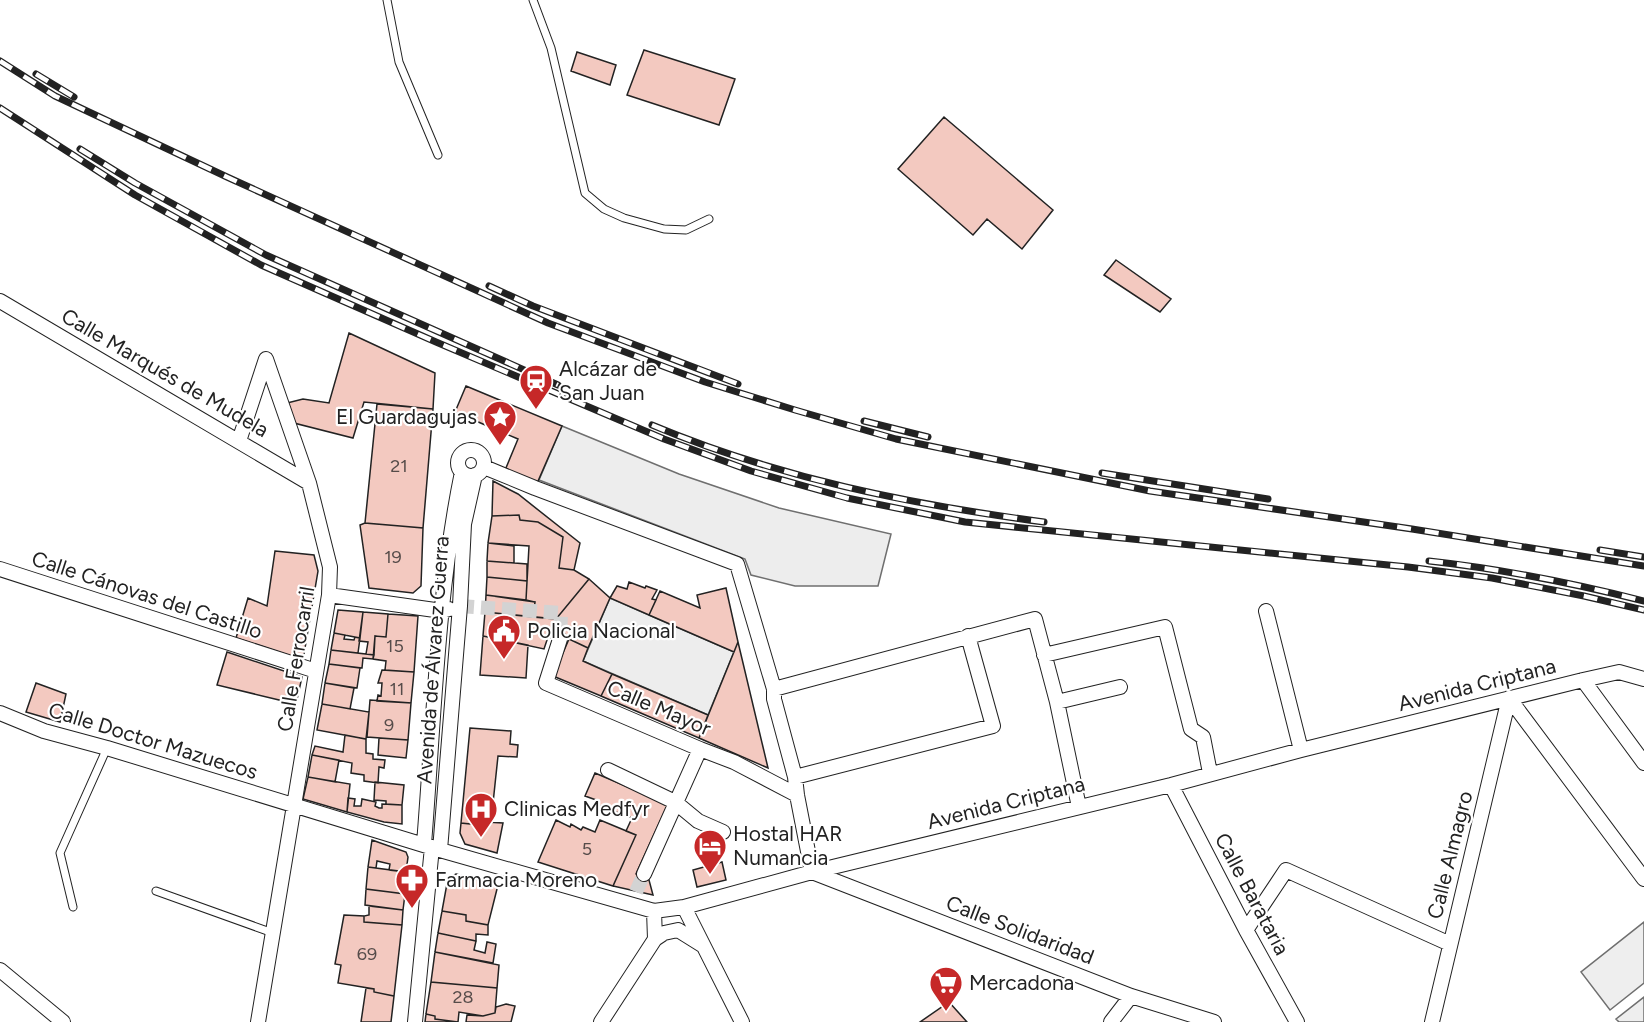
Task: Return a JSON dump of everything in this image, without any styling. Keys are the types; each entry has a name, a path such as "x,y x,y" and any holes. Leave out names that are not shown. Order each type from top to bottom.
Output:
{"street":[{"name":"Calle Marqués de Mudela","path":"0,301 309,483"},
{"name":"Calle Ferrocarril","path":"239,441 266,359 309,483 330,567 329,595 258,1022"},
{"path":"474,471 535,488 737,564 774,689 774,699 795,777 812,872"},
{"name":"Avenida de Álvarez Guerra","path":"432,847 460,606 464,524 474,471"},
{"name":"Avenida de Álvarez Guerra","path":"432,847 442,610 452,522 474,471"},
{"name":"Calle Cánovas del Castillo","path":"0,569 316,671"},
{"path":"329,595 442,610 460,606"},
{"path":"1266,611 1302,750"},
{"path":"774,689 1035,620 1057,702 1079,807"},
{"path":"1044,655 1165,627 1191,729 1203,737 1210,773"},
{"path":"795,777 993,726 968,636"},
{"name":"Calle Mayor","path":"560,639 546,683 734,762 797,795"},
{"name":"Avenida Criptana","path":"432,847 634,898 654,911 684,907 812,872 1583,680 1618,672 1644,679"},
{"path":"1583,680 1644,763"},
{"path":"1057,702 1120,687"},
{"path":"1509,698 1644,879"},
{"name":"Calle Almagro","path":"1432,1022 1509,698"},
{"name":"Calle Doctor Mazuecos","path":"0,713 44,731 432,847"},
{"path":"644,874 700,749"},
{"path":"608,770 675,802 698,821 723,832"},
{"name":"Calle Barataria","path":"1171,784 1296,1022"},
{"path":"415,1022 432,847"},
{"path":"1246,930 1286,870 1450,944"},
{"name":"Calle Solidaridad","path":"812,872 1131,996 1214,1022"},
{"path":"684,907 742,1022"},
{"path":"654,911 655,939"},
{"path":"601,1022 655,939 664,933 678,930 703,946"},
{"path":"0,970 63,1022"},
{"path":"1111,1022 1131,996"}],"lane":[{"path":"387,0 399,62 438,155"},
{"path":"533,0 551,48 585,193 604,209 624,218 664,229 686,230 709,219"},
{"path":"72,907 60,853 107,748"},
{"path":"156,891 273,933"}],"shaded area":[{"path":"562,426 679,474 779,508 891,534 878,586 795,586 751,575 745,559 539,480"},
{"path":"610,598 734,652 708,715 583,661"},
{"path":"1644,922 1644,983 1610,1010 1581,972"},
{"path":"1644,997 1644,1022 1619,1022 1616,1019"}],"building":[{"path":"644,50 735,79 719,125 627,95"},
{"path":"577,52 616,65 610,85 571,71"},
{"path":"944,117 1053,210 1022,249 987,219 973,235 898,169"},
{"path":"1116,260 1171,299 1160,312 1104,275"},
{"path":"349,333 435,373 433,409 364,402 353,438 294,423 287,403 303,399 329,403"},
{"name":"Alcázar de San Juan","path":"466,386 562,426 535,488 503,475 518,439 455,412"},
{"path":"377,404 433,409 423,528 365,523"},
{"path":"493,481 518,494 580,543 574,570 559,568 563,537 538,522 520,520 519,515 492,516"},
{"path":"519,515 520,520 538,522 563,537 559,568 574,570 589,579 556,619 533,617 535,602 526,600 529,546 488,543 492,516"},
{"path":"365,523 423,528 421,586 413,593 369,588 360,525"},
{"path":"488,543 514,546 514,563 487,561"},
{"path":"275,551 314,555 318,571 303,660 236,638 248,598 267,606"},
{"path":"487,561 527,564 527,581 487,577"},
{"path":"487,577 527,581 526,600 486,595"},
{"path":"589,579 610,598 588,648 569,639 553,638 556,619"},
{"path":"629,582 657,590 652,599 656,600 649,615 610,598 617,586 627,589"},
{"path":"726,588 738,642 734,652 649,615 660,591 700,608 697,595"},
{"path":"486,595 535,602 533,617 485,612"},
{"path":"338,610 363,612 360,638 334,633"},
{"path":"363,612 388,614 386,637 375,636 374,655 366,654 368,642 359,641"},
{"path":"485,612 556,619 553,638 548,637 544,649 483,636"},
{"path":"388,614 418,616 414,672 385,670 386,661 373,659 375,636 386,637"},
{"path":"334,633 345,635 344,639 360,638 358,653 331,650"},
{"name":"Policia Nacional","path":"483,636 528,645 526,678 480,675"},
{"path":"569,639 588,648 583,661 612,674 601,696 553,676"},
{"path":"738,642 768,768 699,738"},
{"path":"331,650 374,655 373,659 363,658 362,668 329,664"},
{"path":"227,652 302,677 296,704 217,685"},
{"path":"329,664 360,668 357,688 325,683"},
{"path":"382,670 414,672 411,703 377,701 378,695 381,696 382,683 378,683"},
{"path":"612,674 708,715 699,738 601,696"},
{"path":"36,683 66,694 60,722 26,712"},
{"path":"325,683 354,688 350,709 322,704"},
{"path":"370,700 411,703 408,740 367,737"},
{"path":"322,704 369,712 366,739 317,730"},
{"path":"470,728 511,731 510,744 518,745 517,757 498,756 491,822 480,825 461,823"},
{"path":"345,735 366,739 366,753 373,754 373,759 385,760 384,768 379,767 378,783 364,781 364,775 351,773 352,763 312,755 315,746 343,752"},
{"path":"379,738 408,740 406,758 378,755"},
{"path":"312,755 339,760 335,782 308,777"},
{"path":"595,773 668,804 636,874 649,880 653,895 613,886 636,835 626,831 632,818 597,805 599,801 585,796"},
{"path":"308,777 350,784 347,812 303,799"},
{"path":"375,782 404,785 402,805 386,804 386,801 374,800"},
{"path":"348,798 355,799 354,806 361,806 362,799 376,802 375,806 379,808 382,808 382,804 402,805 402,824 384,822 347,812"},
{"path":"556,820 570,827 571,824 581,830 583,827 595,832 600,820 636,835 613,886 538,862"},
{"name":"Clinicas Medfyr","path":"485,822 503,823 497,853 465,844 460,833 461,823 480,825"},
{"path":"372,840 406,852 408,857 406,872 389,870 390,864 377,861 376,868 368,867"},
{"name":"Hostal HAR Numancia","path":"722,862 726,880 697,887 693,870"},
{"path":"368,867 406,872 405,894 366,889"},
{"path":"456,874 498,885 488,925 466,921 466,915 442,911 448,878"},
{"path":"366,889 405,894 403,910 365,905"},
{"path":"369,906 403,910 402,925 364,922 364,916 369,915"},
{"path":"442,911 466,915 466,921 488,925 488,935 476,934 476,941 438,933"},
{"path":"344,915 364,916 364,922 402,925 394,996 374,992 374,989 338,983 341,965 335,964"},
{"path":"438,933 476,941 474,950 485,953 487,942 496,944 493,963 435,952"},
{"path":"435,952 499,965 497,988 431,982"},
{"path":"431,982 497,988 495,1013 483,1016 459,1012 458,1022 435,1019 435,1016 426,1014"},
{"path":"366,988 394,996 391,1022 361,1022"},
{"name":"Mercadona","path":"949,1002 967,1022 920,1022"},
{"path":"506,1004 515,1006 511,1022 466,1022 467,1015 483,1016 495,1013 496,1007"},
{"path":"426,1014 435,1016 435,1019 458,1022 425,1022"}],"tunnel":[{"path":"460,606 561,613 560,639"},
{"path":"636,892 644,874"}],"railway":[{"path":"0,61 55,96 548,323 705,382 795,410 896,439 1150,491 1644,566"},
{"path":"36,74 74,97"},
{"path":"0,108 135,195 261,265 664,439 751,471 847,498 965,522 1408,567 1492,578 1644,610"},
{"path":"80,149 135,183 266,255 558,385"},
{"path":"489,286 533,306 738,384"},
{"path":"864,421 928,437"},
{"path":"652,425 748,460 845,487 943,507 1044,522"},
{"path":"1102,473 1268,499"},
{"path":"1600,550 1644,557"},
{"path":"1429,561 1537,577 1644,601"}],"place":[{"name":"Alcázar de San Juan","path":"536,410"},
{"name":"El Guardagujas","path":"500,446"},
{"name":"Policia Nacional","path":"504,660"},
{"name":"Clinicas Medfyr","path":"481,838"},
{"name":"Hostal HAR Numancia","path":"710,875"},
{"name":"Farmacia Moreno","path":"412,909"},
{"name":"Mercadona","path":"946,1012"}]}
